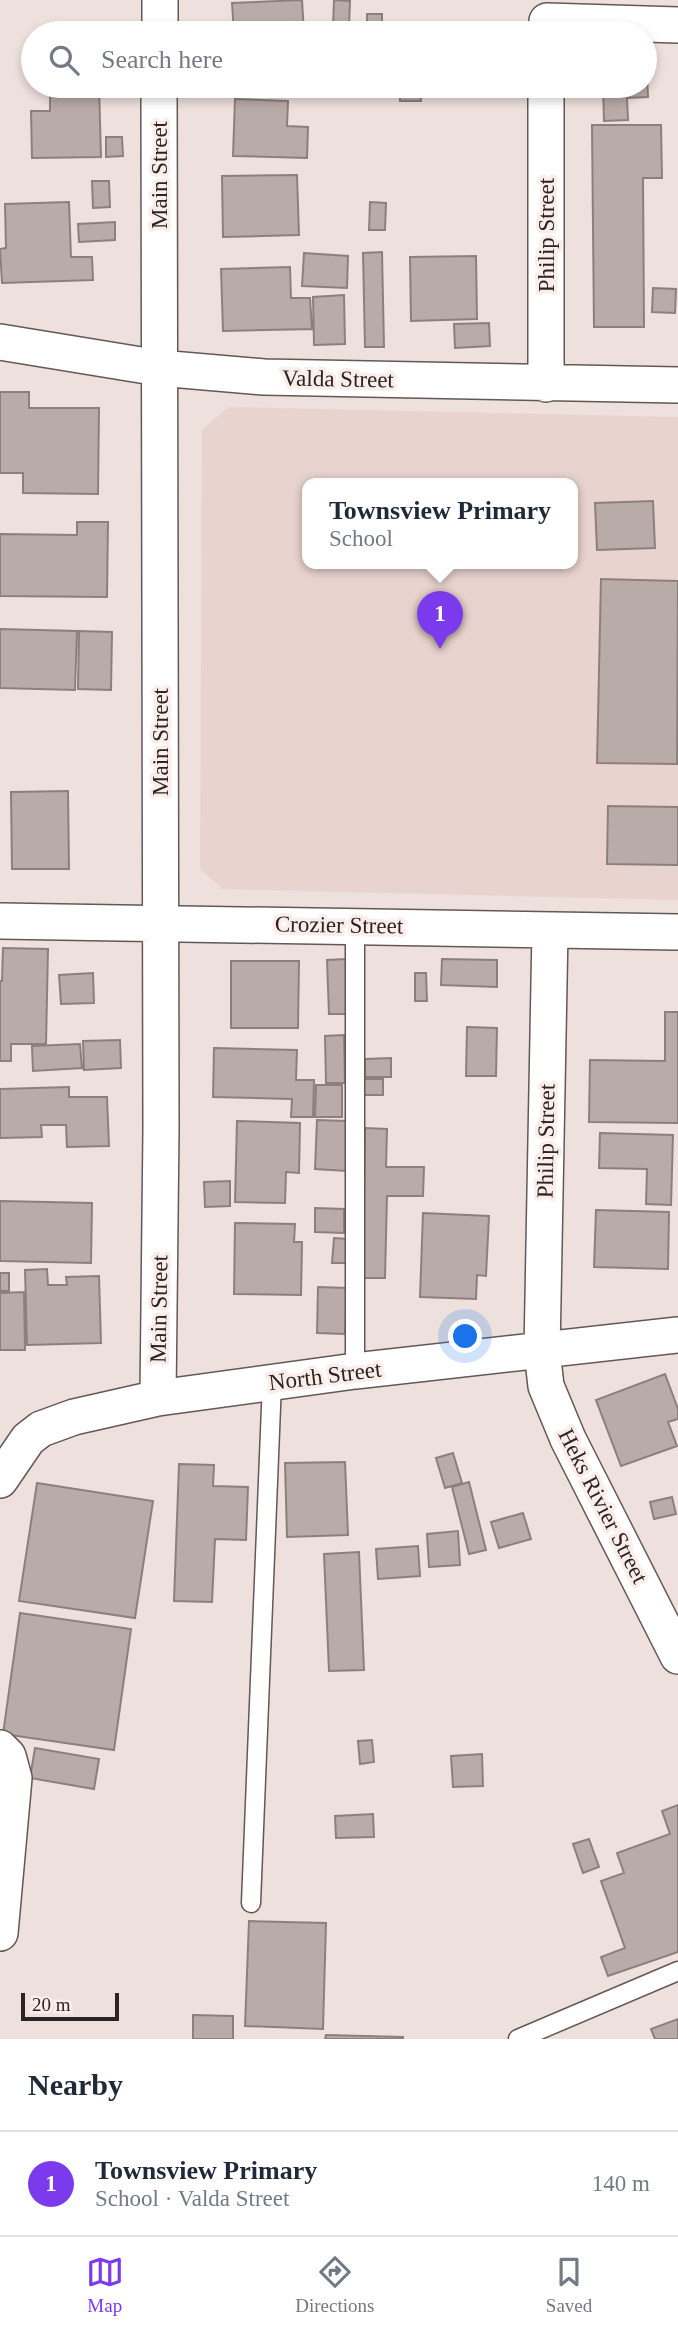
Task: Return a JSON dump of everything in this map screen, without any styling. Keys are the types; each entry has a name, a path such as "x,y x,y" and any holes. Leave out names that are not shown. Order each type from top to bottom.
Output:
{"street":[{"path":"160,0 160,21"},
{"path":"547,18 603,21"},
{"path":"657,24 678,25"},
{"name":"Main Street","path":"158,1398 161,922 159,98"},
{"name":"Philip Street","path":"546,384 547,98"},
{"name":"Valda Street","path":"0,342 159,368 264,377 678,385"},
{"name":"Crozier Street","path":"0,921 678,932"},
{"name":"Philip Street","path":"542,1351 550,930"},
{"name":"North Street","path":"0,1480 28,1439 40,1429 74,1417 158,1398 355,1371 678,1335"},
{"name":"Heks Rivier Street","path":"542,1351 546,1386 559,1418 669,1620 678,1656"},
{"path":"0,1748 8,1756 14,1778 0,1933"}],"lane":[{"path":"355,925 355,1371"},
{"path":"251,1903 272,1382"},
{"path":"518,2039 678,1971"}],"shaded area":[{"path":"228,407 678,417 678,900 223,889 200,869 202,430"}],"building":[{"path":"302,0 303,21 233,21 232,3"},
{"path":"334,0 350,1 349,21 333,21"},
{"path":"367,14 382,14 382,21 367,21"},
{"path":"50,98 99,98 101,157 32,158 31,111 50,111"},
{"path":"400,98 421,98 421,101 400,101"},
{"path":"603,98 627,98 628,120 604,121"},
{"path":"235,99 288,101 287,126 308,127 307,158 233,156"},
{"path":"592,125 661,125 662,178 643,178 644,327 594,327"},
{"path":"106,137 122,137 123,156 106,157"},
{"path":"297,175 299,235 223,237 222,176"},
{"path":"92,181 109,181 110,207 93,208"},
{"path":"69,202 71,257 92,257 93,280 2,283 0,249 6,248 5,204"},
{"path":"370,202 386,203 385,230 369,230"},
{"path":"115,222 115,240 79,242 78,224"},
{"path":"382,252 384,347 365,347 363,253"},
{"path":"304,253 348,256 347,288 302,286"},
{"path":"476,256 477,319 411,321 410,257"},
{"path":"290,267 291,298 310,298 312,329 223,331 221,269"},
{"path":"653,288 676,289 675,313 652,312"},
{"path":"344,295 345,344 314,345 313,297"},
{"path":"489,323 490,346 455,348 454,324"},
{"path":"0,392 29,392 29,408 99,408 98,494 23,493 23,473 0,473"},
{"path":"653,501 655,548 597,550 595,503"},
{"path":"77,522 108,522 107,597 0,596 0,534 77,535"},
{"path":"601,579 678,581 677,764 597,763"},
{"path":"0,629 77,631 75,690 0,688"},
{"path":"79,631 112,632 111,690 78,689"},
{"path":"68,791 69,869 12,869 11,792"},
{"path":"608,806 678,807 678,865 607,864"},
{"path":"3,948 48,949 46,1044 11,1044 11,1061 0,1061 0,981"},
{"path":"346,959 348,1014 329,1014 327,960"},
{"path":"442,959 497,960 497,987 441,985"},
{"path":"231,961 299,961 298,1028 231,1028"},
{"path":"93,973 94,1003 61,1004 59,975"},
{"path":"415,973 426,973 427,1001 415,1001"},
{"path":"665,1012 678,1012 678,1123 589,1122 590,1060 665,1061"},
{"path":"467,1027 497,1028 496,1076 466,1076"},
{"path":"344,1035 345,1083 326,1083 325,1036"},
{"path":"120,1040 121,1068 84,1070 83,1041"},
{"path":"80,1044 82,1068 33,1071 32,1046"},
{"path":"214,1048 297,1050 296,1080 314,1080 313,1117 291,1117 292,1099 213,1097"},
{"path":"391,1058 391,1077 365,1077 365,1059"},
{"path":"364,1079 383,1079 383,1095 364,1095"},
{"path":"316,1085 342,1085 342,1117 315,1117"},
{"path":"69,1087 69,1097 107,1097 109,1146 67,1147 66,1125 41,1125 42,1137 0,1138 0,1089"},
{"path":"317,1120 347,1121 346,1171 315,1169"},
{"path":"237,1121 300,1123 299,1173 286,1172 285,1203 235,1202"},
{"path":"365,1128 387,1129 386,1167 424,1167 423,1196 387,1196 385,1278 363,1278"},
{"path":"600,1133 673,1135 671,1205 646,1204 647,1169 599,1168"},
{"path":"230,1181 230,1206 205,1207 204,1182"},
{"path":"0,1201 92,1203 91,1263 0,1261"},
{"path":"315,1208 344,1209 344,1233 315,1232"},
{"path":"596,1210 669,1212 668,1269 594,1267"},
{"path":"423,1213 489,1216 486,1276 477,1275 476,1299 420,1297"},
{"path":"235,1223 295,1224 294,1242 302,1242 301,1295 234,1294"},
{"path":"334,1238 347,1239 346,1263 332,1263"},
{"path":"47,1269 48,1285 67,1285 66,1277 99,1276 101,1343 27,1345 25,1270"},
{"path":"0,1273 9,1273 9,1291 0,1291"},
{"path":"318,1287 347,1288 345,1334 317,1333"},
{"path":"24,1292 25,1350 0,1350 0,1293"},
{"path":"665,1374 678,1409 678,1419 668,1422 677,1446 621,1466 596,1400"},
{"path":"453,1453 462,1483 445,1488 436,1458"},
{"path":"345,1462 348,1535 287,1537 285,1463"},
{"path":"179,1464 214,1465 213,1486 248,1487 246,1540 215,1539 212,1602 174,1601"},
{"path":"469,1482 486,1550 469,1554 452,1487"},
{"path":"37,1483 153,1501 135,1618 19,1601"},
{"path":"672,1497 676,1514 654,1519 650,1502"},
{"path":"523,1513 531,1539 499,1548 491,1522"},
{"path":"458,1531 460,1565 429,1567 427,1534"},
{"path":"418,1546 420,1576 378,1579 376,1549"},
{"path":"359,1552 364,1670 329,1671 324,1554"},
{"path":"20,1613 131,1629 114,1750 3,1734"},
{"path":"372,1740 374,1762 360,1764 358,1741"},
{"path":"35,1748 99,1759 94,1789 30,1778"},
{"path":"482,1754 483,1786 453,1787 451,1756"},
{"path":"678,1805 678,1952 608,1976 601,1957 625,1948 601,1881 624,1873 617,1853 670,1834 662,1811"},
{"path":"373,1814 374,1837 336,1838 335,1816"},
{"path":"589,1839 599,1867 583,1873 573,1844"},
{"path":"249,1921 326,1923 323,2029 245,2026"},
{"path":"193,2015 233,2016 233,2039 193,2039"},
{"path":"678,2019 678,2039 655,2039 651,2029"},
{"path":"326,2035 403,2037 403,2039 325,2039"}],"place":[{"name":"Townsview Primary","path":"440,649"}]}
